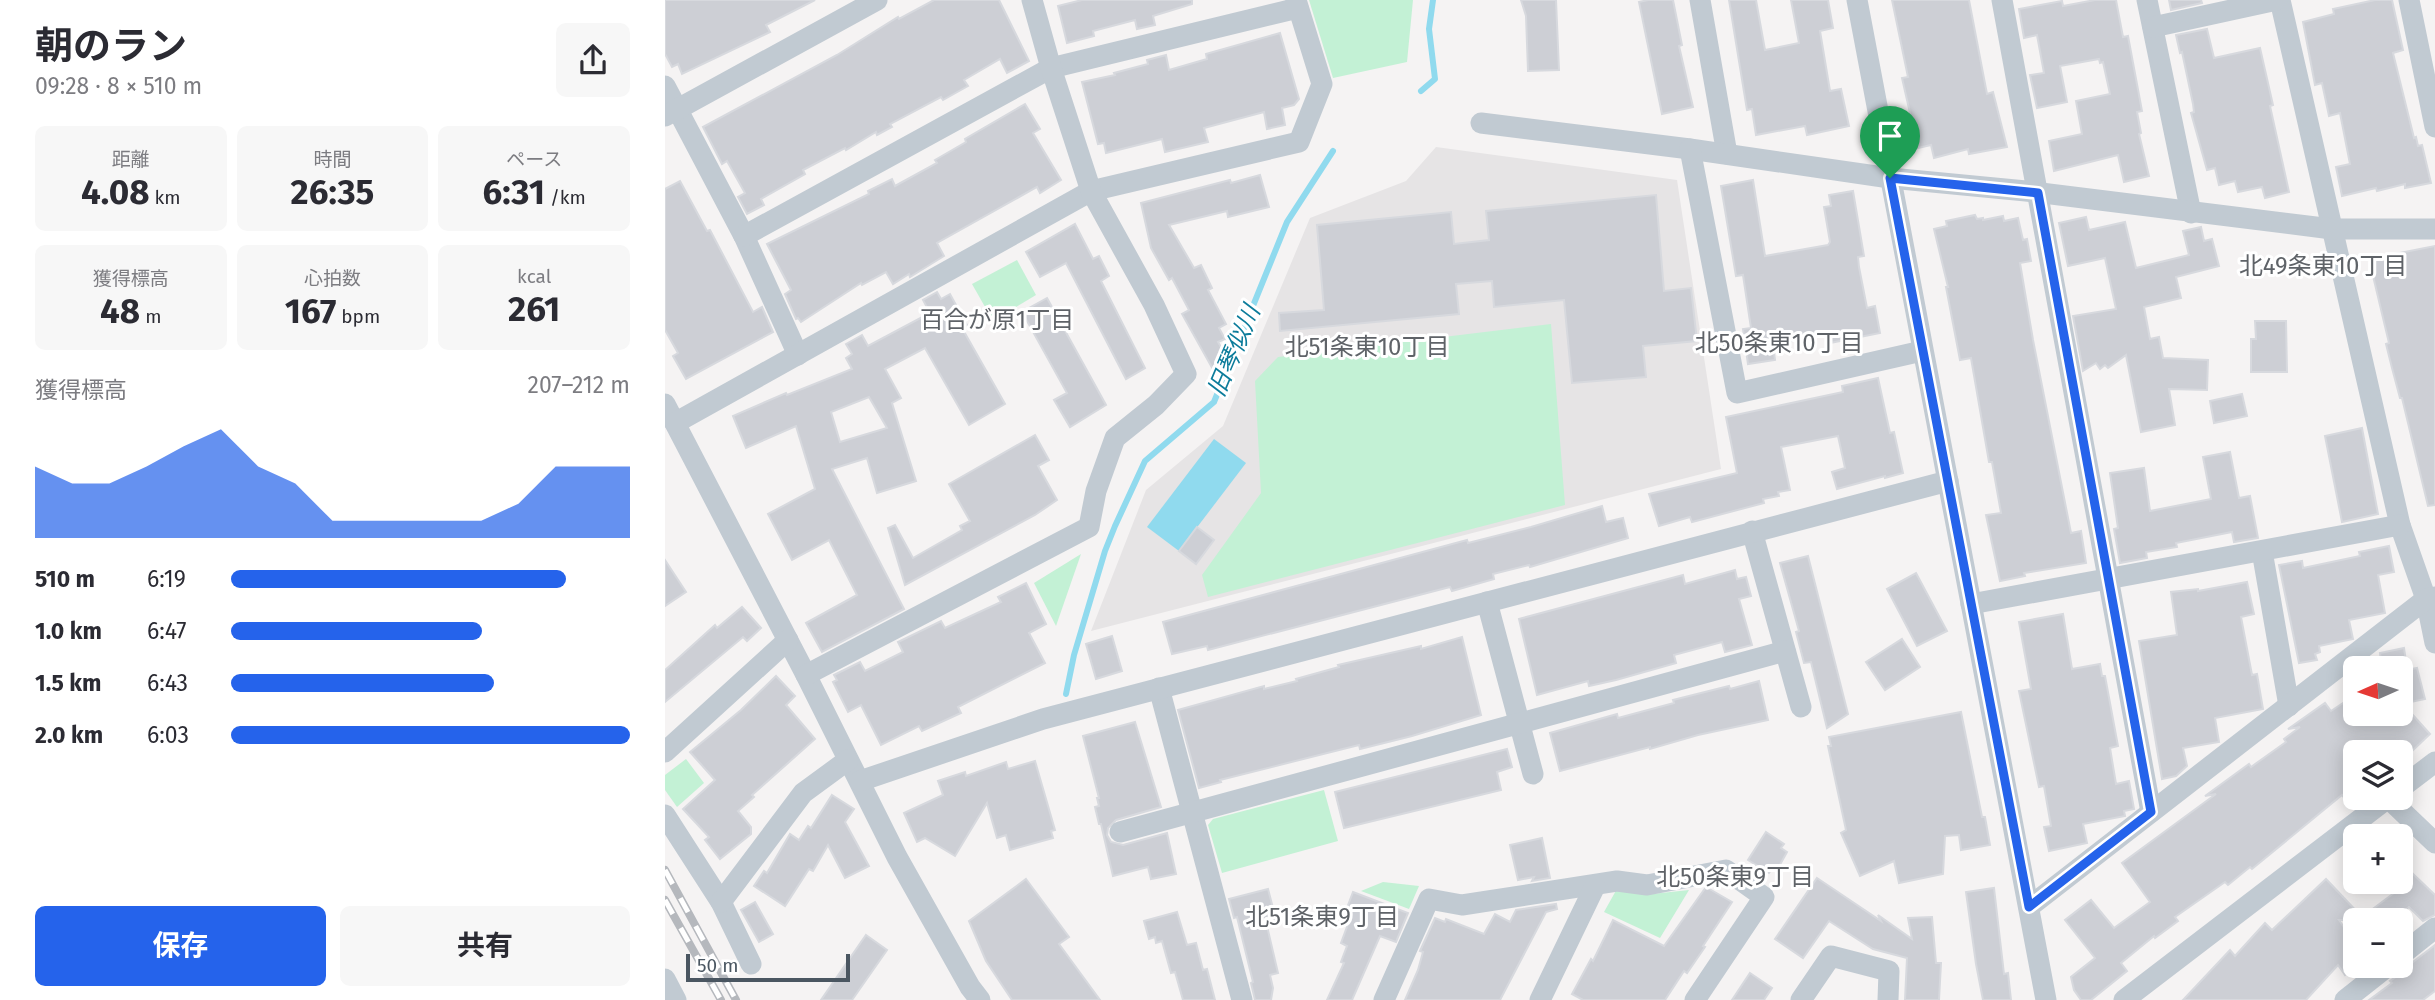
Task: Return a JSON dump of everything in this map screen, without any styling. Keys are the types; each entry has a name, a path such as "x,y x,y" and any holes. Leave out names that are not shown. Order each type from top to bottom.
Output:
{"street":[{"path":"671,113 877,0"},
{"path":"806,676 1089,527 1095,491 1115,438 1156,405 1186,374 1154,305 1091,191 1032,0"},
{"path":"1700,0 1727,154"},
{"path":"1857,0 2046,1000"},
{"path":"2002,0 2151,812"},
{"path":"2147,0 2191,213"},
{"path":"2153,27 2278,0 2400,525 2431,598 2435,643"},
{"path":"2409,0 2435,127"},
{"path":"675,423 1091,191 1300,142 1322,84 1297,4 1051,68 744,236"},
{"path":"665,86 671,113 744,236 798,355"},
{"path":"1481,123 1890,178 2332,229 2435,229"},
{"path":"1690,149 1737,393 1922,351"},
{"path":"665,404 897,857 970,987 980,1000"},
{"path":"860,781 1043,719 1948,481"},
{"path":"1971,604 2400,525"},
{"path":"1752,531 1801,707"},
{"path":"2262,551 2289,706"},
{"path":"2029,907 2431,598"},
{"path":"1487,602 1533,774"},
{"path":"665,752 788,640"},
{"path":"1120,832 1785,651"},
{"path":"1159,688 1243,1000"},
{"path":"721,902 803,793 848,760"},
{"path":"2413,779 2435,762"},
{"path":"2124,1000 2372,810"},
{"path":"2401,810 2435,843"},
{"path":"665,815 721,902 751,964"},
{"path":"1384,1000 1429,899 1462,905 1617,881 1647,886 1726,870 1763,897 1695,1000"},
{"path":"1541,1000 1595,886"},
{"path":"2413,945 2435,928"},
{"path":"1801,1000 1831,956 1889,971 1888,1000"},
{"path":"2345,1000 2373,978"},
{"path":"665,979 676,1000"}],"shaded area":[{"path":"1436,147 1677,180 1721,469 1091,631 1146,490 1223,426 1310,218 1406,181"}],"green space":[{"path":"1309,0 1413,0 1407,62 1333,78"},
{"path":"1017,260 1036,295 993,321 972,284"},
{"path":"1551,324 1565,505 1208,597 1202,575 1261,493 1255,381 1278,357"},
{"path":"1081,554 1056,626 1034,583"},
{"path":"686,759 704,783 677,807 665,790 665,775"},
{"path":"1324,790 1338,841 1222,873 1208,825 1213,819"},
{"path":"1383,882 1419,886 1409,909 1361,891"},
{"path":"1618,887 1652,894 1689,890 1660,938 1604,912"}],"water":[{"path":"1214,439 1246,463 1179,551 1147,527"}],"building":[{"path":"665,0 815,0 766,25 770,32 682,74 678,64 672,67 665,54"},
{"path":"934,0 999,0 1029,61 1007,73 1000,59 964,80 968,86 943,100 941,97 890,124 892,127 877,135 876,132 846,150 845,148 803,170 805,174 761,199 764,205 747,214 738,197 745,193 727,161 722,164 703,127 837,55 898,17 899,19"},
{"path":"1082,0 1192,0 1192,4 1153,16 1155,25 1137,29 1135,20 1093,31 1094,36 1067,43 1058,6"},
{"path":"1521,0 1556,0 1559,70 1528,71 1526,16"},
{"path":"1673,0 1682,45 1679,46 1693,107 1662,114 1639,2"},
{"path":"1729,0 1756,0 1765,50 1799,43 1791,0 1828,0 1833,28 1820,31 1830,91 1841,89 1849,126 1807,135 1805,126 1756,135 1752,109 1747,110"},
{"path":"1892,0 1969,0 1987,94 1993,92 2007,147 1969,154 1968,149 1934,158 1931,145 1918,148 1902,78 1908,77"},
{"path":"2095,0 2116,0 2123,37 2128,36 2142,111 2137,112 2139,134 2149,176 2124,182 2118,155 2054,171 2049,141 2082,134 2076,101 2110,94 2103,62 2100,63 2099,59 2060,66 2067,102 2037,108 2030,75 2044,73 2037,35 2024,38 2019,9 2062,1 2063,6"},
{"path":"2169,0 2201,0 2202,3 2171,10"},
{"path":"2375,0 2392,0 2403,50 2393,53 2414,138 2416,137 2418,146 2422,145 2431,183 2405,188 2405,184 2377,191 2376,188 2342,196 2336,167 2350,164 2340,113 2329,116 2322,83 2315,85 2303,22 2334,14 2333,9"},
{"path":"2207,29 2214,58 2260,48 2289,192 2265,198 2262,187 2238,192 2235,181 2219,185 2215,168 2207,170 2191,113 2194,112 2193,104 2176,35"},
{"path":"1280,33 1299,99 1294,105 1282,108 1285,125 1267,129 1264,112 1204,128 1208,142 1165,152 1162,139 1106,153 1104,143 1098,144 1082,82 1115,75 1114,73 1148,64 1147,60 1166,55 1169,70 1207,59 1206,54"},
{"path":"1025,104 1040,129 1033,133 1061,180 1040,193 1037,187 937,243 944,256 910,277 909,274 893,284 886,272 862,285 861,283 801,322 796,319 785,294 791,290 767,244 869,194 868,191 892,179 895,186 937,163 935,160 966,142 965,139"},
{"path":"1260,175 1269,207 1228,217 1227,211 1169,225 1194,268 1201,265 1212,288 1208,290 1226,324 1219,328 1225,339 1218,342 1224,352 1215,373 1182,314 1189,310 1172,278 1169,280 1151,248 1141,203"},
{"path":"1753,180 1765,256 1828,245 1830,242 1824,207 1831,206 1829,195 1853,191 1864,256 1858,257 1859,267 1867,308 1875,306 1880,333 1830,343 1828,334 1773,345 1775,360 1748,364 1743,329 1751,328 1743,275 1736,276 1721,186"},
{"path":"680,181 707,231 710,230 753,312 762,307 773,332 686,379 673,356 678,353 665,330 665,189"},
{"path":"1656,195 1664,291 1691,288 1697,341 1643,346 1646,377 1572,383 1564,300 1494,307 1492,281 1456,284 1459,314 1280,331 1279,313 1324,310 1317,225 1451,212 1454,244 1489,240 1486,211"},
{"path":"1975,215 1977,219 1983,220 2003,216 2004,221 2018,218 2023,240 2027,239 2031,261 2020,263 2033,340 2071,533 2081,531 2086,563 2024,573 2025,576 2000,581 1986,515 2001,513 1992,462 1989,462 1971,358 1960,360 1948,287 1934,229 1947,226 1946,221"},
{"path":"2086,217 2089,230 2125,222 2136,268 2189,255 2183,231 2201,227 2204,241 2212,239 2219,266 2176,277 2181,298 2144,307 2150,339 2159,337 2163,358 2208,360 2207,390 2169,389 2175,425 2141,432 2126,355 2108,368 2105,365 2100,369 2096,363 2083,371 2073,316 2116,309 2105,258 2068,266 2059,223"},
{"path":"1075,224 1093,259 1099,256 1109,276 1101,281 1145,368 1126,379 1066,263 1040,277 1026,252"},
{"path":"2435,246 2435,505 2428,506 2386,344 2389,343 2369,259"},
{"path":"937,292 941,299 950,294 967,325 962,328 1005,404 969,425 925,348 885,369 901,398 892,403 916,481 877,493 867,458 832,469 904,609 822,652 806,623 857,595 829,540 792,560 768,514 815,489 796,426 746,448 733,416 852,369 846,358 852,354 846,344 862,335 868,346 930,313 923,300","holes":["869,397 887,428 840,442 831,412"]},
{"path":"1047,298 1106,405 1070,427 1054,400 1067,393 1022,312"},
{"path":"2255,321 2286,321 2287,372 2251,372 2251,339 2256,339"},
{"path":"1878,378 1890,433 1894,432 1903,473 1837,489 1832,472 1845,468 1838,436 1781,447 1790,490 1778,492 1779,496 1763,499 1764,503 1692,522 1690,517 1659,526 1649,494 1737,473 1726,417 1843,392 1842,386"},
{"path":"2242,394 2247,416 2214,423 2210,401"},
{"path":"2362,428 2378,514 2342,522 2325,436"},
{"path":"1035,435 1049,460 1038,466 1057,500 1035,515 905,585 888,528 895,525 913,558 962,530 960,526 970,521 949,484"},
{"path":"2230,452 2239,498 2250,496 2258,538 2234,542 2232,532 2176,543 2177,547 2146,552 2147,558 2120,563 2114,529 2118,528 2110,473 2144,468 2150,511 2211,499 2203,457"},
{"path":"1602,506 1606,522 1623,518 1628,538 1530,567 1529,565 1493,574 1494,579 1452,591 1450,587 1208,650 1207,646 1172,654 1163,622 1467,540 1468,543 1531,527"},
{"path":"1197,527 1214,540 1196,564 1179,551"},
{"path":"2389,546 2394,572 2378,575 2385,613 2349,620 2353,639 2319,646 2320,652 2315,654 2317,660 2299,663 2279,565 2302,561 2303,568 2360,556 2359,552"},
{"path":"1808,556 1848,714 1827,728 1811,662 1804,663 1796,632 1799,631 1780,563"},
{"path":"665,560 686,592 665,606"},
{"path":"1735,570 1737,579 1746,577 1751,596 1739,599 1752,645 1725,652 1722,642 1674,655 1676,663 1616,680 1589,686 1588,681 1537,695 1519,619 1683,575 1685,584"},
{"path":"1916,573 1947,631 1917,646 1887,589"},
{"path":"2247,582 2254,614 2241,617 2252,675 2257,674 2263,709 2215,718 2219,742 2183,748 2187,766 2176,776 2162,779 2139,641 2177,635 2171,592 2198,591"},
{"path":"1026,583 1046,624 1029,633 1045,663 958,707 961,713 922,731 919,726 881,745 861,705 848,712 833,682 837,680 834,675 860,662 865,671 903,652 898,642 941,621 945,628 1001,602 998,597"},
{"path":"742,607 761,628 747,641 743,637 665,702 665,670 715,625 717,628"},
{"path":"2063,614 2072,669 2100,664 2102,676 2105,676 2118,746 2110,748 2116,784 2129,781 2134,809 2124,811 2125,816 2083,824 2087,843 2049,851 2044,827 2051,826 2044,786 2039,787 2019,691 2031,689 2019,622"},
{"path":"1112,636 1122,671 1096,679 1086,644"},
{"path":"1462,637 1481,715 1412,736 1360,749 1359,745 1220,780 1221,782 1199,788 1178,710 1264,686 1264,689 1297,681 1296,679 1339,667 1338,665 1421,646 1421,649"},
{"path":"1902,639 1920,667 1885,690 1866,662"},
{"path":"2404,648 2405,656 2380,656 2380,653"},
{"path":"2417,668 2425,699 2413,702 2413,669"},
{"path":"776,676 795,696 786,705 815,739 752,795 754,797 738,811 751,827 751,834 720,859 705,840 709,837 683,809 715,780 690,752 741,710"},
{"path":"1759,681 1768,720 1698,735 1560,771 1550,733 1617,714 1618,718 1729,686 1730,689"},
{"path":"2325,703 2331,711 2343,703 2343,726 2413,726 2413,715 2430,734 2413,750 2413,740 2343,740 2343,796 2252,869 2250,867 2228,885 2225,882 2175,917 2178,921 2155,938 2154,936 2121,963 2127,971 2091,1000 2081,1000 2074,990 2071,977 2095,958 2065,920 2091,900 2114,928 2150,902 2122,863 2216,794 2205,796 2249,764 2251,767 2286,742 2284,739 2300,727 2288,729"},
{"path":"1961,712 1990,845 1961,850 1959,835 1945,836 1943,874 1899,883 1894,861 1860,876 1841,833 1846,830 1828,746 1831,746 1829,737"},
{"path":"1135,722 1161,807 1116,820 1108,828 1107,835 1111,842 1123,845 1167,833 1176,874 1151,879 1148,867 1113,876 1095,807 1099,806 1099,798 1083,736"},
{"path":"1507,749 1512,767 1497,772 1501,790 1344,828 1335,792"},
{"path":"1035,761 1055,830 1051,831 1053,838 1010,850 1006,835 997,838 987,803 955,856 925,838 917,842 904,813 943,795 938,781 965,772 966,776 1006,762 1008,769"},
{"path":"832,795 854,809 845,822 869,866 845,878 828,845 813,871 809,869 785,906 754,886 764,871 767,873 790,834 799,840 808,826 811,828"},
{"path":"1766,832 1784,844 1781,848 1787,852 1777,870 1773,867 1769,873 1748,860"},
{"path":"1542,838 1550,878 1518,880 1510,845"},
{"path":"2413,874 2435,895 2435,915 2423,921 2413,908 2374,908 2393,894 2413,894"},
{"path":"1817,878 1912,939 1908,918 1932,917 1936,963 1941,963 1939,1000 1905,1000 1907,958 1873,949 1829,921 1803,958 1775,939"},
{"path":"1026,879 1069,937 1059,944 1100,1000 1012,1000 986,961 969,921"},
{"path":"2326,879 2353,908 2343,908 2343,920 2339,920 2343,926 2343,972 2338,965 2306,1000 2183,1000 2230,950 2235,956 2265,923 2272,930"},
{"path":"1706,887 1732,902 1703,946 1705,947 1687,973 1684,971 1665,1000 1583,1000 1572,994 1591,959 1593,961 1613,920 1664,946"},
{"path":"1994,888 2004,974 2008,973 2011,1000 1983,1000 1976,964 1966,892"},
{"path":"1268,889 1277,923 1267,926 1278,973 1270,975 1273,988 1271,1000 1255,1000 1237,917 1234,918 1229,899"},
{"path":"1353,892 1408,913 1396,942 1380,936 1352,1000 1327,1000 1344,963 1341,962 1347,946 1341,943 1348,924 1342,921"},
{"path":"755,902 773,934 759,942 741,910"},
{"path":"1556,904 1557,909 1546,912 1500,1000 1405,1000 1418,970 1423,952 1420,951 1435,918 1445,922 1446,919 1484,934 1495,914 1510,922 1516,910"},
{"path":"1177,912 1187,945 1196,943 1203,970 1207,969 1215,1000 1183,1000 1175,972 1171,973 1162,941 1156,943 1155,937 1149,939 1144,921"},
{"path":"866,935 887,950 852,1000 821,1000"},
{"path":"2435,945 2435,991 2423,1000 2369,1000 2392,983 2390,981 2394,978 2413,978 2413,962"},
{"path":"1750,973 1772,988 1764,1000 1732,1000"}],"waterway":[{"name":"旧琴似川","path":"1421,91 1435,79 1429,29 1433,0"},
{"name":"旧琴似川","path":"1066,694 1074,655 1105,551 1145,461 1214,402 1287,222 1333,151"}],"railway":[{"path":"665,870 736,1000"},
{"path":"665,900 721,1000"}],"district":[{"name":"北49条東10丁目","path":"2323,266"},
{"name":"百合が原1丁目","path":"997,320"},
{"name":"北50条東10丁目","path":"1779,343"},
{"name":"北51条東10丁目","path":"1367,347"},
{"name":"北50条東9丁目","path":"1735,877"},
{"name":"北51条東9丁目","path":"1322,917"}],"route":[{"path":"1890,178 2038,193 2151,812 2029,907 1922,351 1890,178"}]}
